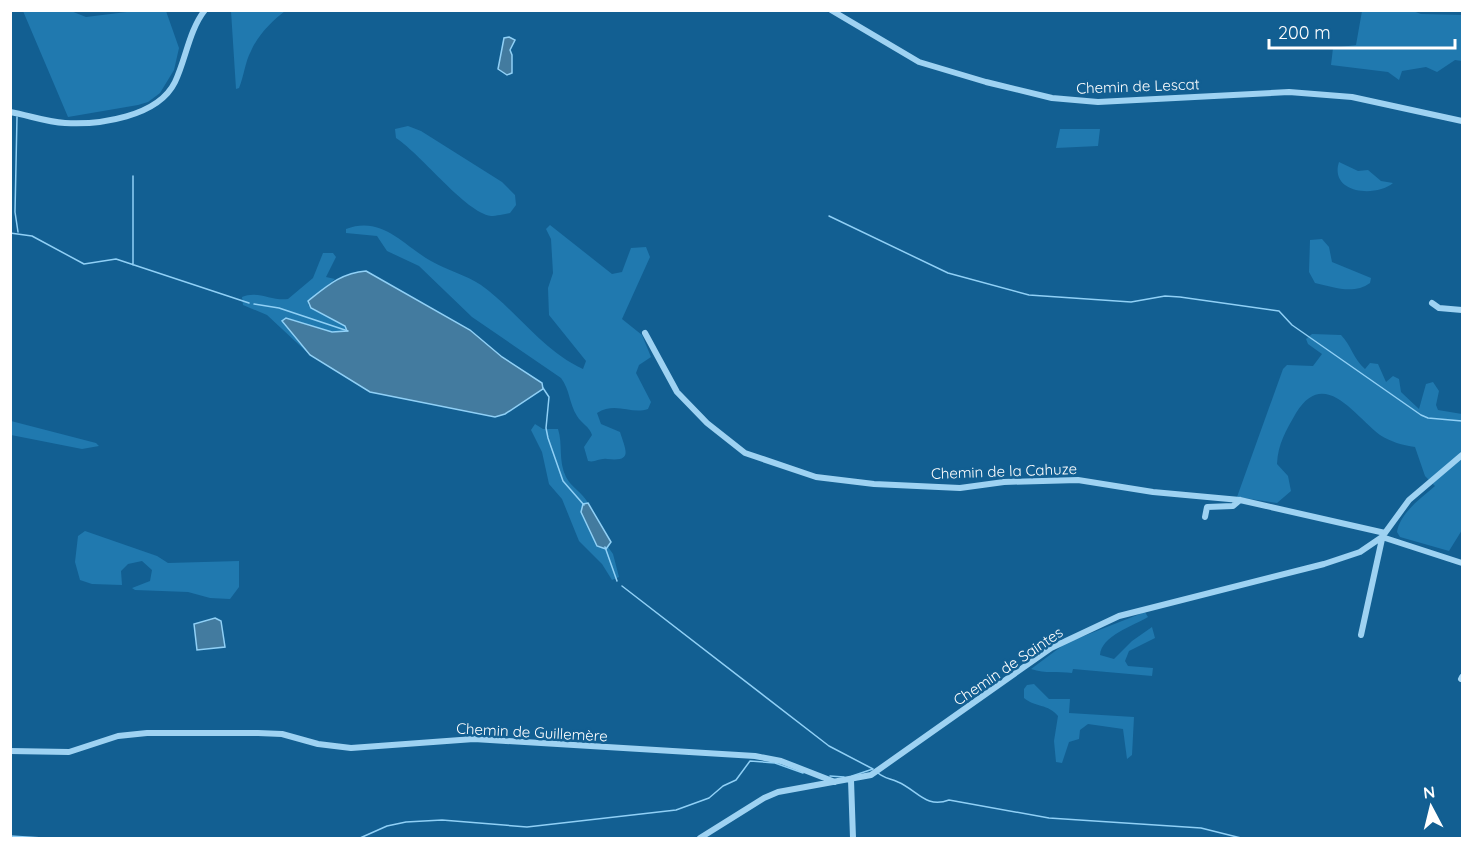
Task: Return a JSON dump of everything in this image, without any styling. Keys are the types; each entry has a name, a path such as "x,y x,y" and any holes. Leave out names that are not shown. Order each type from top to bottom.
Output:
{"street":[{"path":"10,112 66,123 122,117 149,109 170,92 197,23 205,10"},
{"name":"Chemin de Lescat","path":"831,10 919,62 1052,98 1098,102 1290,92 1352,97 1462,121"},
{"path":"1432,303 1439,308 1462,310"},
{"name":"Chemin de la Cahuze","path":"645,333 677,392 707,423 745,453 816,477 960,488 1004,482 1078,480 1154,492 1240,500 1384,535 1462,563"},
{"path":"1361,635 1384,535 1409,501 1462,455"},
{"path":"1205,517 1207,507 1233,506 1240,500"},
{"name":"Chemin de Saintes","path":"700,838 764,798 778,792 871,775 1069,638 1119,616 1346,558 1375,544 1384,535"},
{"name":"Chemin de Guillemère","path":"10,752 69,752 97,745 118,736 147,732 282,734 318,744 351,748 474,739 755,756 781,761 836,782"},
{"path":"851,780 853,838"}],"shaded area":[{"path":"1410,10 1421,14 1462,15 1462,61 1455,60 1437,72 1426,67 1402,71 1399,80 1388,72 1331,65 1333,48 1356,45 1362,11"},
{"path":"23,11 71,11 86,17 135,11 166,11 179,48 174,70 160,93 148,102 68,117"},
{"path":"231,11 285,11 257,39 249,55 239,88 236,89"},
{"path":"509,37 515,40 510,50 512,73 507,75 498,69 504,38"},
{"path":"408,126 421,131 502,182 515,195 516,205 510,213 491,216 469,205 396,138 395,129"},
{"path":"1060,129 1100,129 1098,146 1056,148"},
{"path":"1339,162 1358,171 1368,170 1381,181 1393,183 1376,190 1356,190 1341,180 1338,172"},
{"path":"550,225 612,274 622,272 631,248 646,247 650,257 622,319 642,335 651,357 639,365 636,373 651,402 648,409 611,408 597,413 601,424 620,432 625,450 624,457 621,459 588,461 584,447 592,435 577,416 561,378 472,317 419,266 387,251 377,236 346,233 346,229 359,226 382,229 431,261 475,281 494,295 555,352 583,369 586,361 549,315 548,288 553,273 551,239 546,229"},
{"path":"1322,239 1329,247 1332,262 1371,278 1370,283 1364,287 1350,289 1315,283 1309,272 1310,240"},
{"path":"323,253 333,253 336,257 326,277 335,279 308,301 308,305 345,326 347,331 332,332 290,319 283,322 310,355 267,315 243,305 242,297 259,295 288,299 313,278"},
{"path":"366,271 470,330 502,357 542,383 543,389 505,414 495,417 370,392 310,355 282,321 286,318 332,332 347,331 345,326 311,308 308,301 342,277"},
{"path":"1312,334 1341,335 1365,369 1370,363 1378,364 1386,382 1393,376 1399,379 1401,392 1419,409 1426,384 1433,382 1439,391 1436,405 1438,410 1462,414 1462,530 1449,551 1400,537 1397,532 1402,518 1435,486 1425,476 1415,447 1388,440 1339,399 1328,394 1317,394 1307,400 1296,413 1281,443 1277,464 1288,476 1291,491 1277,503 1237,497 1283,369 1287,365 1313,366 1322,354 1308,344 1306,339"},
{"path":"11,421 96,443 99,446 82,449 11,435"},
{"path":"535,424 543,429 558,429 562,465 566,477 588,503 583,504 606,549 608,547 613,554 619,577 612,580 602,564 579,541 562,499 549,484 542,452 531,430"},
{"path":"588,503 611,542 606,549 597,546 581,512 583,504"},
{"path":"85,531 157,556 168,563 239,561 239,587 230,599 210,598 188,592 135,590 132,588 150,581 152,570 142,561 128,564 121,571 122,585 92,584 80,580 75,562 78,536"},
{"path":"1145,612 1148,617 1112,637 1102,648 1100,655 1114,659 1132,641 1152,627 1155,638 1129,651 1125,661 1128,666 1153,668 1152,676 1073,669 1072,673 1031,669 1066,643"},
{"path":"215,618 221,621 225,647 197,650 194,624"},
{"path":"1034,684 1049,699 1070,699 1069,713 1134,717 1132,755 1127,759 1123,729 1088,724 1080,730 1079,739 1069,742 1062,763 1056,762 1054,741 1058,716 1050,709 1024,698 1024,689 1027,685"}],"waterway":[{"path":"17,117 15,212 18,232"},
{"path":"133,176 133,265"},
{"path":"829,216 948,273 1029,295 1131,302 1165,296 1279,311 1292,325 1421,415 1428,418 1462,421"},
{"path":"10,233 32,236 84,264 116,259 249,303"},
{"path":"254,304 279,308 348,331"},
{"path":"543,388 549,397 546,428 548,438 563,481 584,505"},
{"path":"605,547 617,581"},
{"path":"622,586 829,746 873,769"},
{"path":"360,838 387,826 406,822 442,820 527,827 676,810 709,798 723,786 736,780 750,761 775,763 803,773"},
{"path":"852,776 873,769"},
{"path":"877,772 934,802 949,800 1049,818 1201,828 1241,838"},
{"path":"830,776 844,777"},
{"path":"10,836 43,838"}]}
